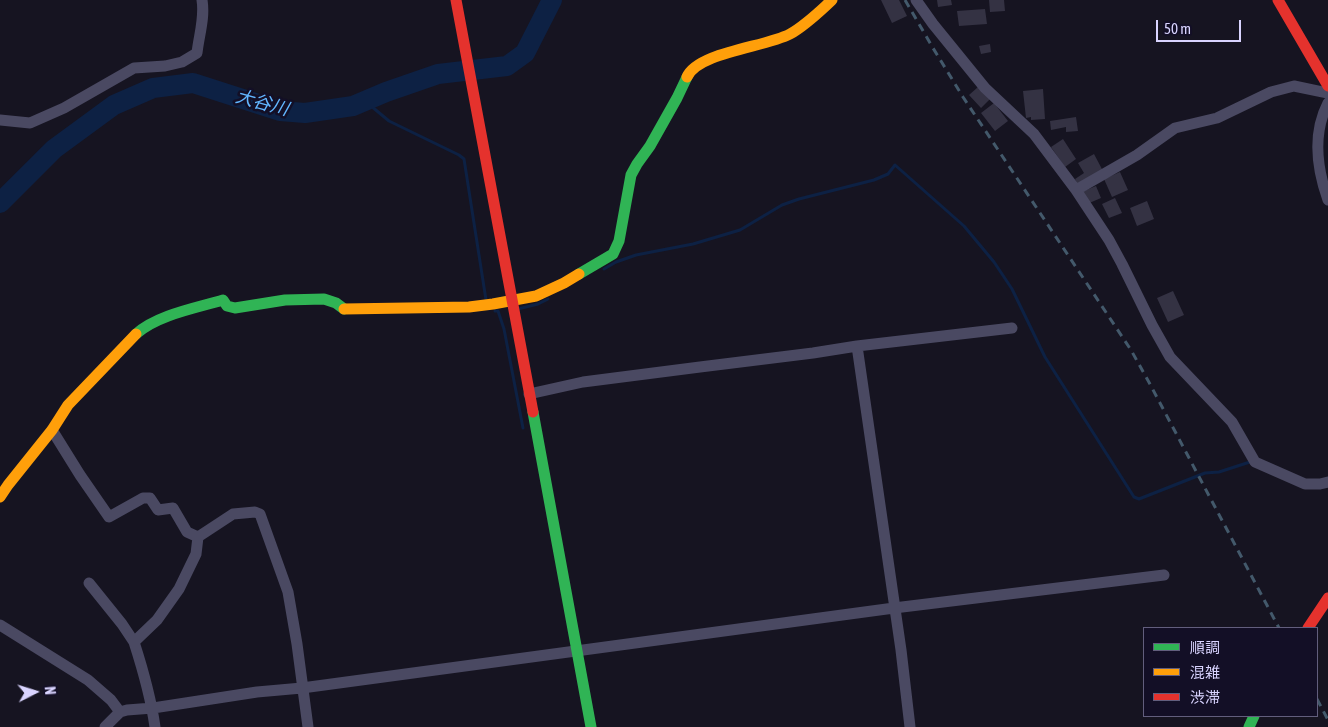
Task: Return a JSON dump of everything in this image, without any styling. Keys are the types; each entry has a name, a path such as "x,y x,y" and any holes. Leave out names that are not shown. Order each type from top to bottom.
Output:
{"street":[{"path":"0,120 30,123 64,108 134,68 165,66 182,62 197,53 198,39 204,16 202,0"},
{"path":"456,0 591,727"},
{"path":"0,497 52,430 68,405 129,341 142,329 157,320 223,300 227,306 236,308 285,300 324,300 336,303 345,310 493,304 513,307 564,283 613,254 619,241 631,175 677,98 689,71 696,65 722,54 777,40 792,33 832,0"},
{"path":"916,0 985,88 1034,134 1076,190 1109,240 1170,357 1232,422 1256,462 1305,484 1328,482"},
{"path":"1278,0 1328,86"},
{"path":"1076,190 1138,155 1175,128 1217,118 1271,92 1294,86 1328,93"},
{"path":"1328,103 1319,128 1317,157 1319,171 1328,200"},
{"path":"529,394 583,382 700,366 1012,328"},
{"path":"857,346 901,650 910,727"},
{"path":"52,430 80,476 109,517 143,498 150,498 158,510 174,508 187,532 198,537"},
{"path":"134,642 157,620 179,589 196,554 198,537 233,514 255,512 260,514 288,592 308,727"},
{"path":"105,727 120,712 127,710 894,608 1164,575"},
{"path":"89,583 134,642 145,674 153,708 155,727"},
{"path":"1309,627 1328,598"},
{"path":"0,625 88,680 111,700 120,712"}],"building":[{"path":"881,0 899,0 907,16 892,23"},
{"path":"937,0 951,0 952,5 938,7"},
{"path":"989,0 1004,0 1005,11 990,12"},
{"path":"985,9 987,24 959,26 957,11"},
{"path":"990,44 991,52 981,54 979,46"},
{"path":"978,87 990,99 981,108 969,95"},
{"path":"1043,89 1045,119 1031,120 1031,117 1026,118 1023,91"},
{"path":"994,103 1008,121 995,131 981,113"},
{"path":"1076,117 1078,131 1066,132 1066,127 1051,130 1050,121"},
{"path":"1063,139 1076,159 1065,167 1051,147"},
{"path":"1094,154 1103,171 1078,185 1075,179 1084,173 1078,163"},
{"path":"1120,172 1128,190 1112,197 1104,179"},
{"path":"1096,186 1101,198 1087,204 1081,192"},
{"path":"1115,198 1122,213 1109,218 1102,204"},
{"path":"1147,201 1154,219 1137,226 1130,208"},
{"path":"1173,291 1184,315 1168,322 1157,298"}],"waterway":[{"name":"大谷川","path":"0,203 54,149 114,105 153,88 193,83 280,111 305,113 353,106 438,74 507,66 525,53 552,0"},
{"path":"365,101 389,121 464,159 486,300"},
{"path":"604,269 616,262 636,255 693,244 740,230 782,205 874,180 888,174 895,165 964,226 994,262 1012,289 1045,357 1134,497 1139,499 1205,473 1219,472 1253,461"},
{"path":"518,309 538,304 548,299"},
{"path":"495,311 498,311 504,329 523,428"}],"railway":[{"path":"905,0 963,97 1131,350 1278,627"},
{"path":"1318,701 1328,720"}],"traffic: fast":[{"path":"579,274 613,254 619,241 631,175 650,146 687,77"},
{"path":"136,334 145,327 166,317 223,300 227,306 235,308 285,300 324,299 336,303 344,309"},
{"path":"533,412 591,727"},
{"path":"1249,727 1254,717"}],"traffic: slow":[{"path":"687,77 704,62 718,56 779,39 790,34 832,0"},
{"path":"344,309 469,307 493,304 536,296 579,274"},
{"path":"0,497 52,430 68,405 136,334"}],"traffic: jam":[{"path":"456,0 533,412"},
{"path":"1278,0 1328,86"},
{"path":"1309,627 1328,598"}]}
